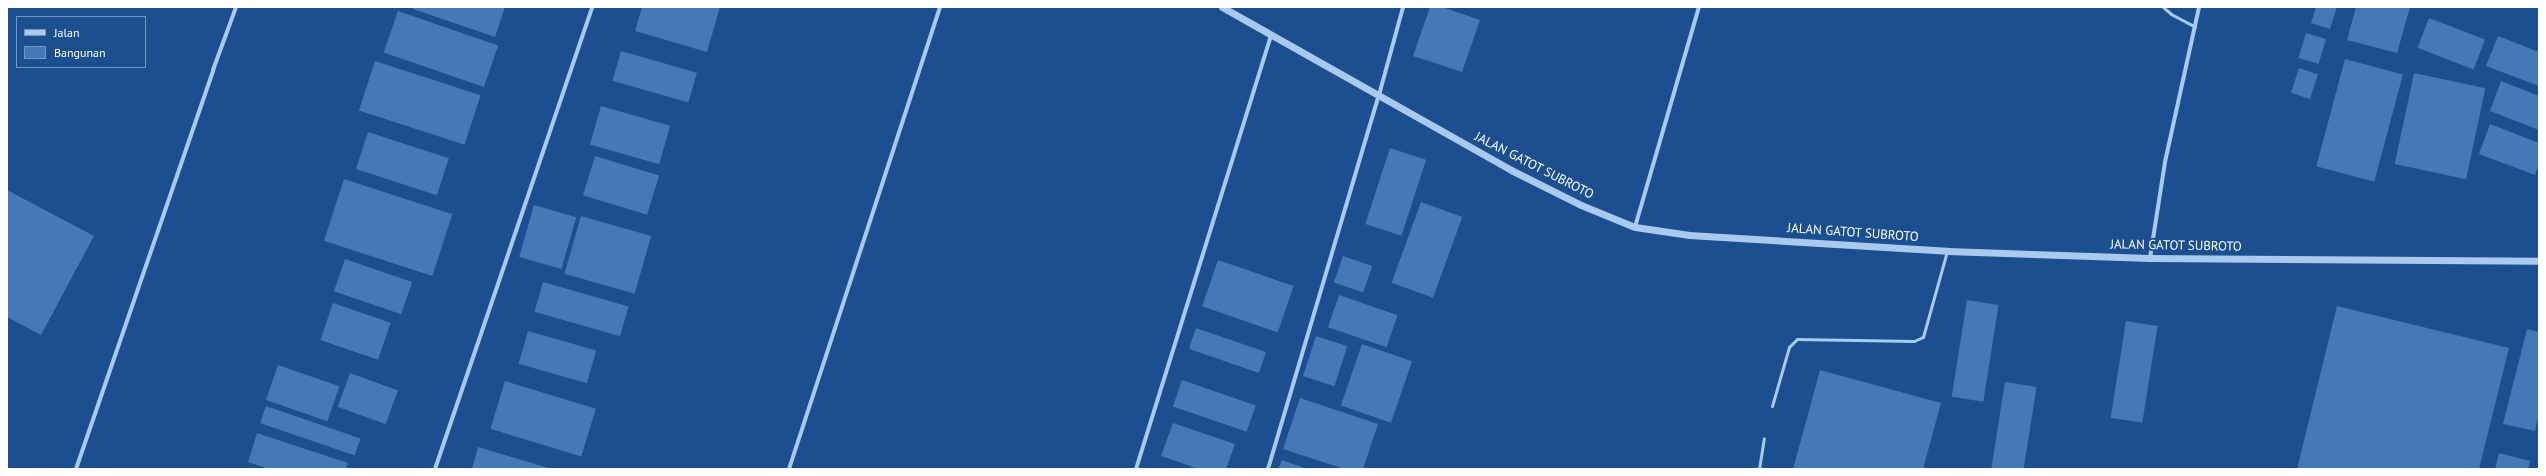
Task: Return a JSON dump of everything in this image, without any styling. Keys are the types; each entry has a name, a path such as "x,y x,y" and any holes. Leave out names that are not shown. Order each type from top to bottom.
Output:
{"street":[{"path":"76,469 210,77 236,7"},
{"path":"435,469 592,7"},
{"path":"789,469 940,7"},
{"name":"JALAN GATOT SUBROTO","path":"1222,7 1271,36 1380,95 1512,170 1581,205 1635,227 1689,235 1947,251 2150,258 2539,261"},
{"path":"1268,469 1380,95 1403,7"},
{"path":"1635,227 1699,7"},
{"path":"2150,258 2165,162 2199,7"},
{"path":"1136,469 1271,36"}],"lane":[{"path":"2163,7 2171,14 2195,27"},
{"path":"1772,406 1789,347 1797,339 1914,341 1923,337 1947,251"},
{"path":"1759,469 1764,438"}],"building":[{"path":"414,7 505,7 495,37 413,9"},
{"path":"642,7 720,7 707,52 635,31"},
{"path":"1430,7 1442,7 1480,20 1462,72 1413,56"},
{"path":"2316,7 2337,7 2330,29 2311,23"},
{"path":"2356,7 2410,7 2397,53 2347,40"},
{"path":"398,11 498,46 484,87 384,53"},
{"path":"2429,18 2485,40 2474,69 2418,48"},
{"path":"2306,33 2326,39 2318,64 2298,58"},
{"path":"2498,36 2539,52 2539,86 2486,66"},
{"path":"621,51 697,73 688,103 612,81"},
{"path":"2345,59 2403,75 2374,182 2316,166"},
{"path":"375,61 481,95 464,145 359,110"},
{"path":"2299,68 2318,74 2310,99 2291,93"},
{"path":"2414,73 2485,88 2466,179 2395,164"},
{"path":"2501,81 2539,96 2539,130 2490,111"},
{"path":"601,106 670,126 659,164 590,144"},
{"path":"2490,124 2539,143 2539,164 2535,175 2479,154"},
{"path":"368,132 449,158 437,195 356,169"},
{"path":"1390,148 1426,160 1401,236 1365,224"},
{"path":"595,156 659,176 647,215 583,195"},
{"path":"344,179 452,214 432,276 324,241"},
{"path":"7,190 94,236 41,335 7,317"},
{"path":"1421,202 1462,217 1433,298 1392,283"},
{"path":"534,205 576,217 561,269 519,257"},
{"path":"581,216 651,236 635,294 564,274"},
{"path":"1343,256 1372,266 1363,293 1334,282"},
{"path":"345,259 412,282 401,314 334,291"},
{"path":"1218,260 1294,286 1278,332 1202,306"},
{"path":"543,282 629,307 620,336 534,312"},
{"path":"1339,295 1398,315 1387,347 1328,327"},
{"path":"1967,300 1999,305 1983,402 1952,397"},
{"path":"333,303 391,323 378,360 320,340"},
{"path":"2337,306 2509,348 2479,469 2297,469"},
{"path":"2126,321 2158,326 2142,423 2111,418"},
{"path":"1196,328 1266,352 1259,373 1189,349"},
{"path":"2527,329 2539,332 2539,414 2535,431 2503,424"},
{"path":"528,331 596,351 587,383 519,364"},
{"path":"1316,336 1347,346 1334,386 1303,376"},
{"path":"1362,344 1412,361 1391,423 1341,405"},
{"path":"278,365 339,386 327,421 266,400"},
{"path":"1820,370 1941,403 1923,469 1793,469"},
{"path":"350,373 398,390 386,424 338,407"},
{"path":"1182,380 1256,405 1247,432 1173,406"},
{"path":"505,381 596,409 581,457 490,429"},
{"path":"2005,382 2037,387 2024,469 1991,469"},
{"path":"1300,398 1378,424 1363,469 1344,469 1283,449"},
{"path":"266,406 361,439 355,456 260,423"},
{"path":"1173,423 1235,444 1226,469 1199,469 1161,456"},
{"path":"257,433 348,463 346,469 269,469 248,462"},
{"path":"478,447 552,469 472,469"},
{"path":"2499,453 2530,461 2528,469 2495,469"},
{"path":"1282,460 1307,469 1278,469"}]}
